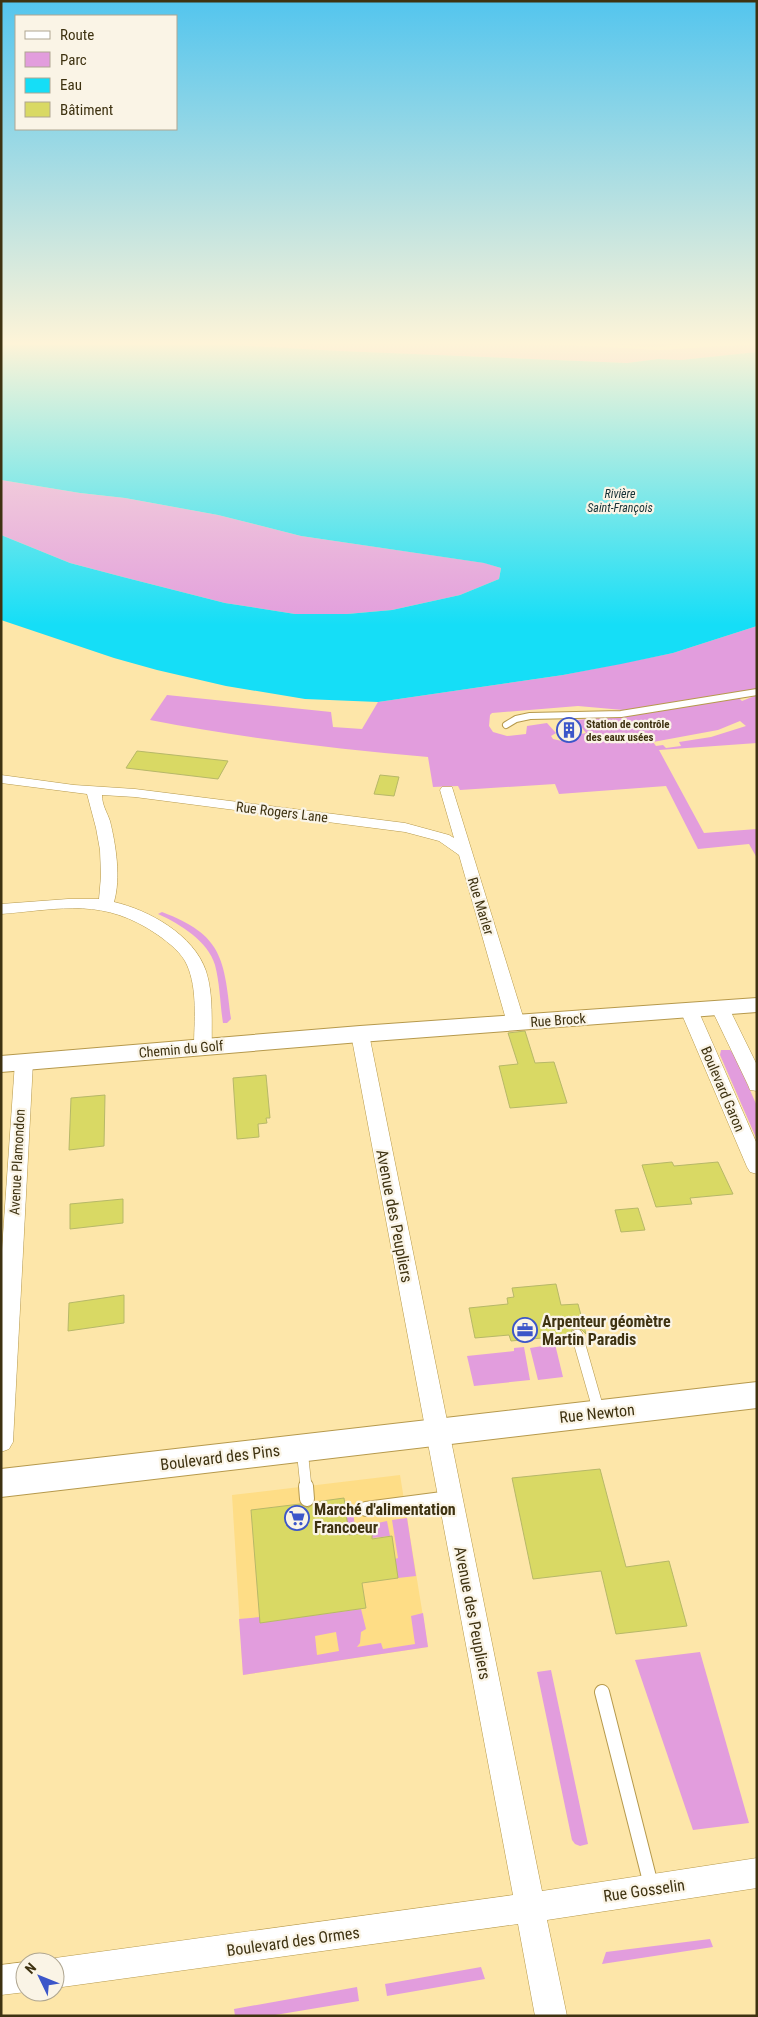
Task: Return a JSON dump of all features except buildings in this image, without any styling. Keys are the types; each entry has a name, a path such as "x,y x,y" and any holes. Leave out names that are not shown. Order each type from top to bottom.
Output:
{"street":[{"name":"Rue Rogers Lane","path":"1,779 135,793 405,828 444,838 464,852"},
{"path":"95,790 94,796 104,828 107,850 110,893 105,905"},
{"name":"Rue Marler","path":"447,790 516,1022"},
{"path":"1,909 81,904 105,905 148,922 164,931 186,950 195,964 199,975 203,1048"},
{"name":"Rue Brock","path":"360,1034 757,1005"},
{"path":"720,1008 757,1085"},
{"name":"Boulevard Garon","path":"689,1010 757,1167"},
{"name":"Chemin du Golf","path":"1,1064 360,1034"},
{"name":"Avenue des Peupliers","path":"360,1034 551,2016"},
{"name":"Avenue Plamondon","path":"1,1442 24,1062"},
{"name":"Rue Newton","path":"438,1431 757,1396"},
{"name":"Boulevard des Pins","path":"1,1483 438,1431"},
{"name":"Rue Gosselin","path":"530,1907 757,1873"},
{"name":"Boulevard des Ormes","path":"65,1972 450,1920 530,1907"},
{"path":"1,1980 15,1978"}],"lane":[{"path":"506,725 516,719 530,716 620,714 757,692"},
{"path":"577,1335 599,1413"},
{"path":"302,1447 307,1499"},
{"path":"366,1509 451,1498"},
{"path":"602,1692 652,1888"}],"shaded area":[{"path":"400,1475 428,1647 243,1675 232,1495"}],"green space":[{"path":"1,480 80,493 125,498 218,515 301,536 485,563 501,568 499,579 460,595 392,610 347,614 295,614 225,603 70,563 1,535"},
{"path":"757,626 757,690 623,710 578,706 492,713 489,726 493,732 507,736 526,734 527,726 547,723 556,733 551,736 553,739 566,742 570,736 586,733 576,720 625,716 739,698 742,701 757,695 757,743 659,750 704,833 757,829 757,858 749,844 698,849 666,786 559,794 555,784 460,790 458,786 433,787 428,757 289,742 150,720 167,695 331,712 333,727 362,729 378,702 563,675 673,653","holes":["740,721 746,726 711,737 679,742 681,746 666,748 663,745 656,746 653,742 718,730"]},
{"path":"162,912 198,930 209,940 217,952 226,980 229,998 231,1019 227,1023 223,1023 218,979 211,956 192,934 158,914"},
{"path":"721,1050 730,1050 734,1054 757,1106 757,1140 720,1055"},
{"path":"555,1344 563,1377 538,1380 530,1348"},
{"path":"524,1347 530,1380 474,1386 467,1356 514,1351 514,1348"},
{"path":"353,1511 355,1528 387,1521 390,1536 372,1538 372,1533 349,1535 345,1512"},
{"path":"407,1518 416,1576 398,1578 395,1559 398,1558 392,1520"},
{"path":"361,1609 366,1629 361,1632 360,1643 357,1647 381,1643 383,1649 415,1644 411,1616 423,1613 428,1647 243,1675 239,1619 260,1617 260,1623","holes":["336,1632 339,1651 317,1655 315,1636"]},
{"path":"700,1652 749,1823 693,1830 635,1660"},
{"path":"551,1670 588,1844 580,1846 572,1840 537,1672"},
{"path":"710,1939 713,1947 602,1964 606,1952"},
{"path":"481,1967 485,1979 387,1996 385,1984"},
{"path":"357,1987 359,2001 269,2016 235,2016 234,2009"}],"water":[{"name":"Rivière Saint-François","path":"1,437 757,437 757,626 673,653 621,664 563,675 378,702 305,699 226,686 114,658 1,620 1,535 70,563 225,603 295,614 347,614 392,610 460,595 499,579 501,568 484,563 301,536 218,515 125,498 80,493 1,480"}],"place":[{"name":"Station de contrôle des eaux usées","path":"569,730"},
{"name":"Arpenteur géomètre Martin Paradis","path":"525,1330"},
{"name":"Marché d'alimentation Francoeur","path":"297,1518"}]}
